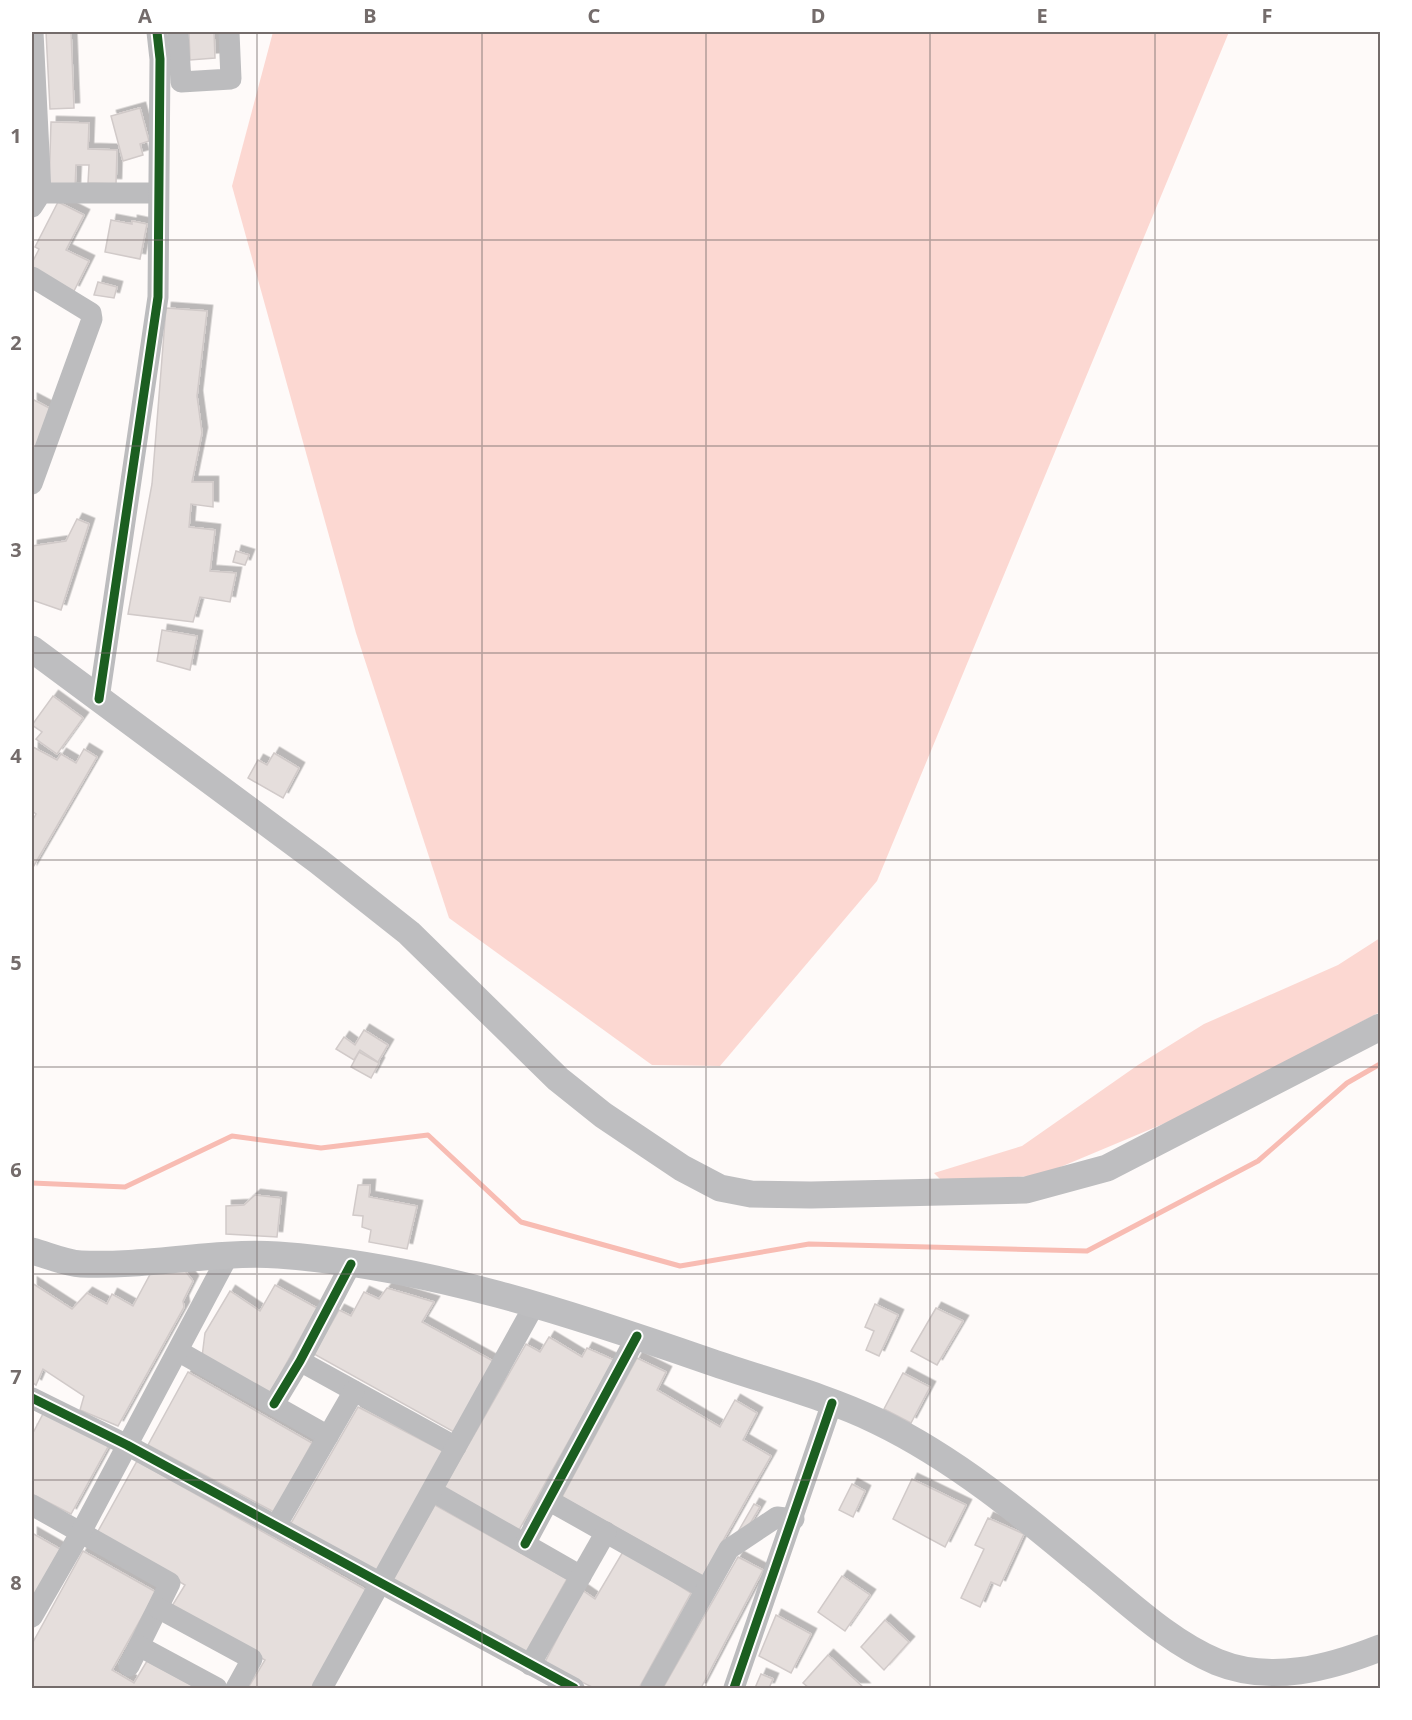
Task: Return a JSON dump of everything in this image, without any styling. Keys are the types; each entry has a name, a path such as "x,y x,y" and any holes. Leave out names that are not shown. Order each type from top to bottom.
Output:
{"main road":[{"path":"32,649 318,861 409,933 558,1078 603,1115 681,1168 720,1188 751,1194 810,1195 1026,1190 1062,1182 1107,1168 1380,1027"},
{"path":"32,1251 78,1264 229,1254 280,1255 414,1272 535,1304 637,1336 832,1403 877,1421 950,1463 1018,1512 1176,1639 1218,1663 1250,1670 1284,1673 1331,1666 1380,1647"}],"street":[{"path":"33,32 36,200 158,193"},
{"path":"99,699 158,297 160,59 157,32"},
{"path":"178,32 181,82 231,79 229,32"},
{"path":"32,277 91,313 92,319 32,484"},
{"path":"32,1617 81,1532 229,1254"},
{"path":"274,1404 300,1361 351,1264"},
{"path":"322,1689 535,1304"},
{"path":"525,1544 637,1336"},
{"path":"178,1351 328,1436"},
{"path":"300,1361 456,1447"},
{"path":"276,1526 354,1391"},
{"path":"32,1398 127,1445 574,1689"},
{"path":"734,1689 794,1520 832,1403"},
{"path":"432,1491 581,1575"},
{"path":"550,1501 706,1589"},
{"path":"32,1505 170,1583 129,1666"},
{"path":"651,1689 729,1549 777,1516 794,1520"},
{"path":"530,1665 606,1532"},
{"path":"158,1608 252,1659 236,1689"},
{"path":"139,1646 217,1689"}],"shaded area":[{"path":"273,32 1229,32 877,881 720,1066 652,1065 449,918 356,633 232,186"},
{"path":"1380,938 1380,1012 1182,1116 1039,1176 941,1180 934,1173 1022,1146 1138,1065 1204,1024 1338,965"}],"building":[{"path":"46,32 71,32 74,108 50,109"},
{"path":"189,32 214,32 215,58 190,60"},
{"path":"140,108 149,141 140,144 143,155 123,161 111,116"},
{"path":"51,122 89,123 88,149 117,150 116,184 88,183 89,165 76,165 75,188 49,187"},
{"path":"58,202 84,215 66,250 89,261 74,291 32,272 32,263 39,249 35,247"},
{"path":"111,220 147,224 140,259 105,252"},
{"path":"98,282 117,287 114,298 94,295"},
{"path":"166,308 207,311 197,396 202,433 192,482 213,482 213,507 191,504 189,527 215,530 210,571 236,573 230,602 200,597 193,622 128,614 152,484"},
{"path":"32,399 57,412 32,462"},
{"path":"77,519 89,524 61,610 32,600 32,546 66,541"},
{"path":"236,551 249,555 245,565 233,562"},
{"path":"162,630 197,636 190,670 157,661"},
{"path":"53,696 83,718 57,754 36,739 42,732 32,725"},
{"path":"33,747 57,760 61,754 76,763 84,749 97,757 32,869 32,821 36,814 32,811"},
{"path":"274,753 299,768 283,798 248,778 258,760 267,765"},
{"path":"364,1030 388,1045 378,1062 360,1050 354,1060 336,1049 344,1037 355,1045"},
{"path":"359,1052 379,1063 371,1078 351,1067"},
{"path":"358,1185 370,1185 369,1197 417,1206 407,1249 369,1242 371,1230 362,1227 363,1216 353,1215"},
{"path":"255,1195 281,1198 277,1237 226,1234 226,1206 244,1205"},
{"path":"154,1267 182,1267 193,1281 183,1301 184,1307 118,1426 80,1410 84,1396 43,1369 36,1385 32,1382 32,1283 72,1309 87,1293 107,1304 112,1294 133,1306"},
{"path":"275,1285 317,1308 270,1393 202,1357 205,1333 230,1291 260,1311"},
{"path":"387,1288 434,1302 422,1322 493,1361 454,1432 314,1354 339,1310 351,1316 364,1292 379,1299"},
{"path":"875,1304 898,1315 879,1356 866,1350 874,1331 865,1327"},
{"path":"936,1308 963,1321 937,1365 911,1351"},
{"path":"549,1337 582,1357 587,1348 614,1360 519,1530 443,1489 526,1344 540,1352"},
{"path":"637,1358 666,1372 657,1390 720,1427 735,1400 757,1413 743,1440 771,1456 703,1576 562,1497"},
{"path":"188,1372 312,1443 274,1512 148,1445"},
{"path":"903,1373 930,1387 911,1423 884,1409"},
{"path":"358,1407 443,1451 379,1572 290,1525"},
{"path":"45,1410 109,1445 71,1514 32,1494 32,1430 34,1431"},
{"path":"137,1461 368,1591 314,1688 248,1688 265,1660 172,1606 185,1585 97,1533"},
{"path":"912,1479 966,1505 945,1547 893,1519"},
{"path":"852,1484 865,1491 853,1517 839,1510"},
{"path":"754,1504 760,1507 729,1559 724,1556"},
{"path":"435,1505 567,1579 526,1652 392,1580"},
{"path":"988,1518 1024,1534 1000,1586 991,1582 980,1607 961,1598 984,1549 975,1545"},
{"path":"32,1533 60,1549 32,1601"},
{"path":"624,1550 691,1593 639,1688 594,1688 544,1664 582,1590 595,1599"},
{"path":"83,1551 156,1592 112,1670 134,1683 147,1661 197,1688 32,1688 32,1644"},
{"path":"738,1557 763,1570 701,1688 663,1688"},
{"path":"842,1576 870,1595 845,1631 818,1612"},
{"path":"776,1615 811,1634 791,1673 759,1656"},
{"path":"885,1620 909,1642 884,1670 861,1647"},
{"path":"828,1655 864,1688 809,1688 803,1683"},
{"path":"761,1674 773,1679 769,1688 755,1688"}],"waterway":[{"path":"32,1183 125,1187 232,1136 321,1148 428,1135 521,1222 680,1266 809,1244 1087,1251 1258,1161 1347,1083 1380,1064"}],"cycle path":[{"path":"99,699 158,297 160,59 157,32"},
{"path":"274,1404 300,1361 351,1264"},
{"path":"525,1544 637,1336"},
{"path":"32,1398 127,1445 574,1688"},
{"path":"734,1688 832,1403"}]}
